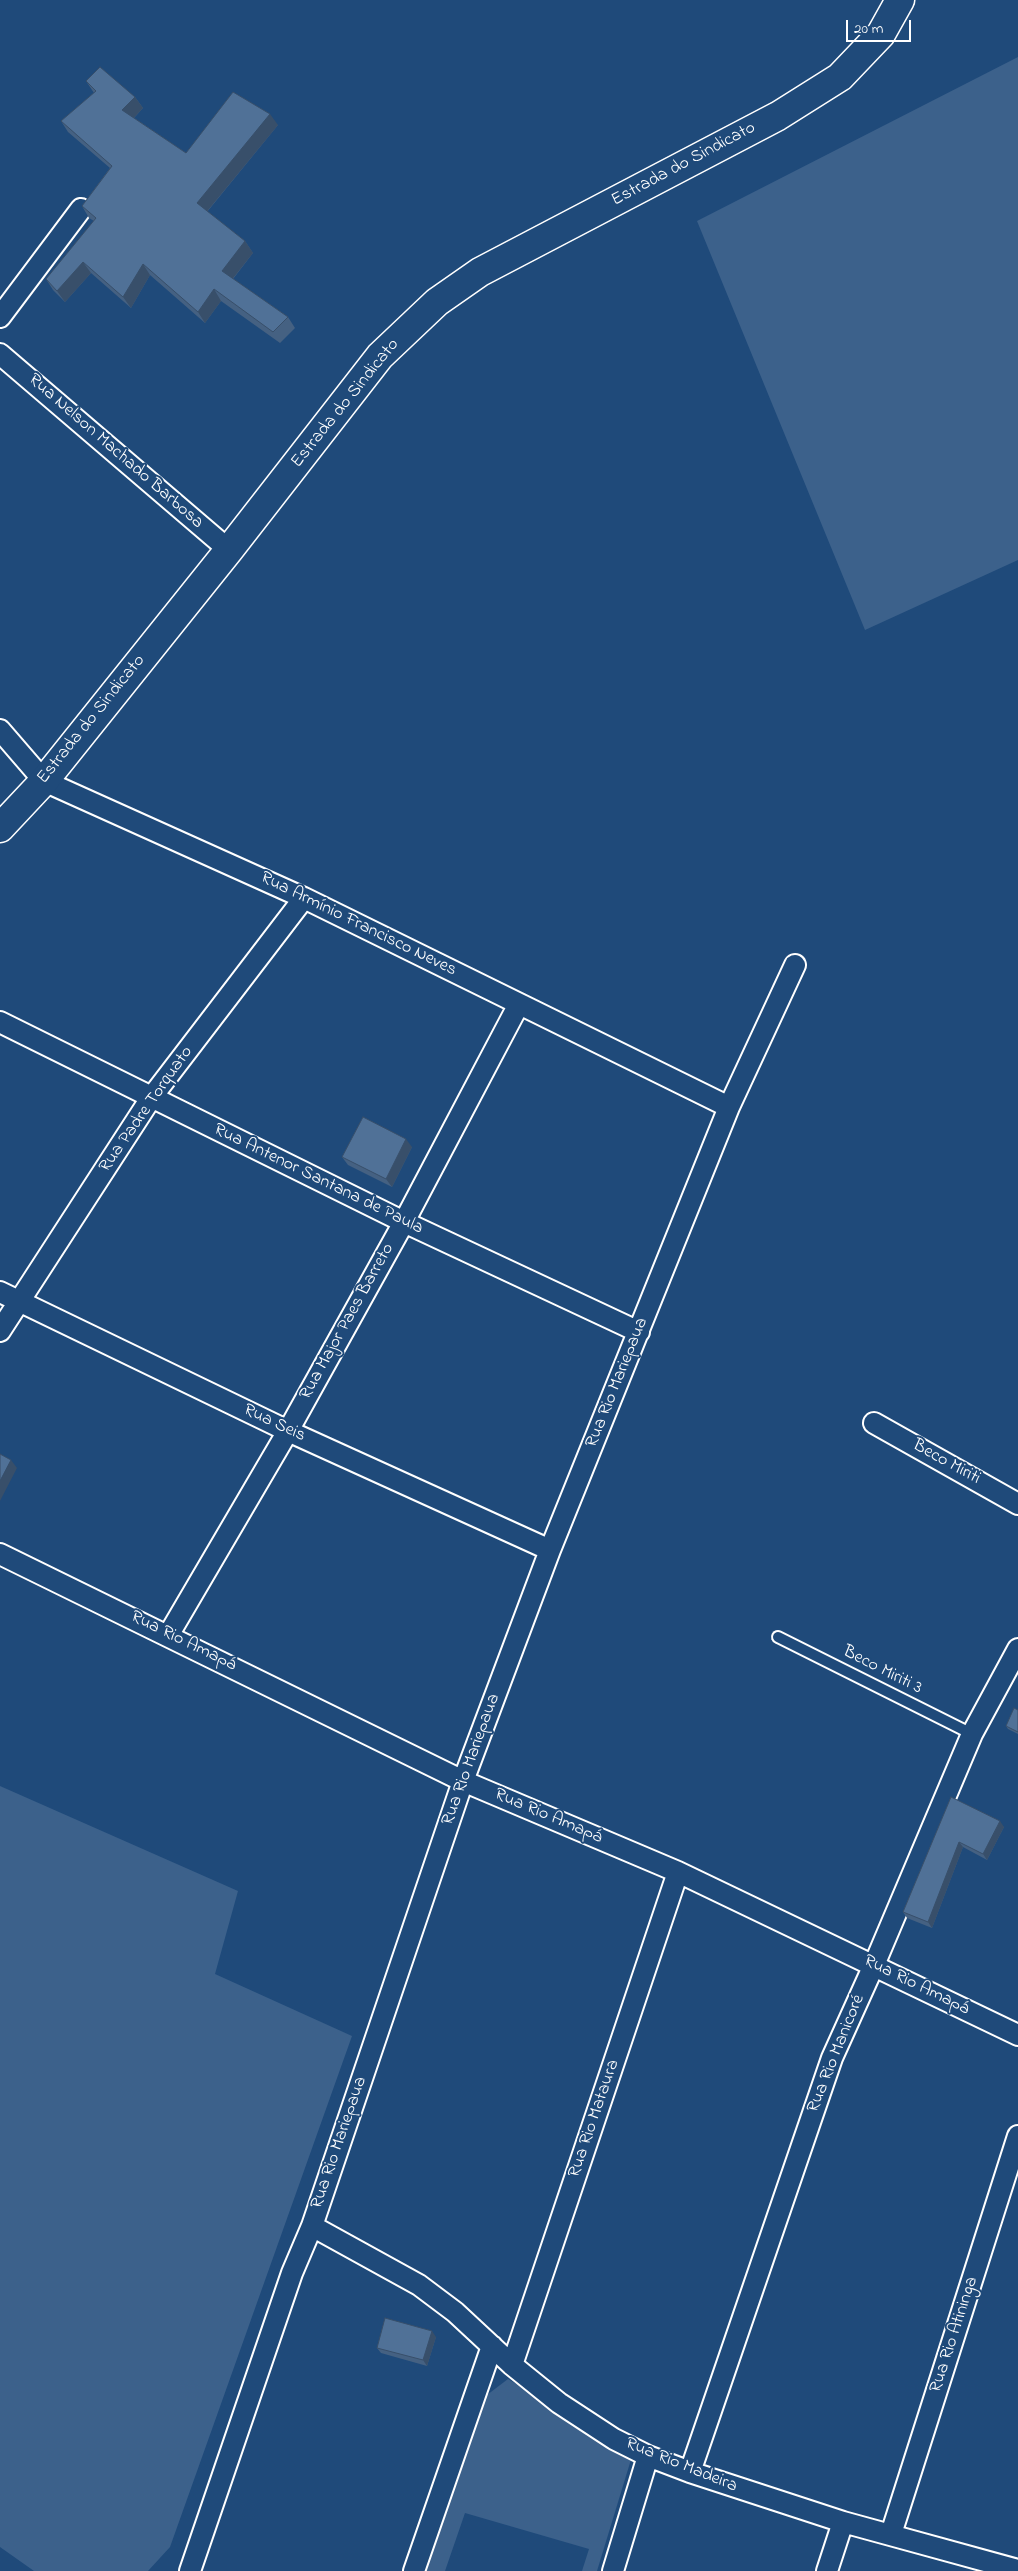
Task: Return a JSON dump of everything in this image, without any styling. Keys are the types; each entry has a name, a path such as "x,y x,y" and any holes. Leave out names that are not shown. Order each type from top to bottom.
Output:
{"street":[{"name":"Estrada do Sindicato","path":"0,828 44,781 230,550 380,356 437,302 480,272 778,116 840,77 881,34 900,0"},
{"path":"0,317 81,209"},
{"name":"Rua Nelson Machado Barbosa","path":"0,354 230,550"},
{"name":"Rua Armínio Francisco Neves","path":"0,730 44,781 304,898 729,1107"},
{"name":"Rua Padre Torquato","path":"0,1331 21,1302 151,1098 304,898"},
{"name":"Rua Rio Mariepaua","path":"190,2571 292,2273 312,2226 463,1781 550,1550 729,1107 796,965"},
{"name":"Rua Major Paes Barreto","path":"169,1634 288,1431 404,1222 519,1004"},
{"name":"Rua Antenor Santana de Paula","path":"0,1022 404,1222 639,1332"},
{"name":"Rua Seis","path":"0,1292 288,1431 550,1550"},
{"name":"Beco Miriti","path":"874,1423 1018,1504"},
{"name":"Rua Rio Amapá","path":"0,1554 169,1634 463,1781 678,1872 1018,2035"},
{"name":"Rua Rio Manicoré","path":"690,2472 832,2058 874,1965 972,1734 1018,1649"},
{"name":"Rua Rio Mataura","path":"512,2365 678,1872"},
{"name":"Rua Rio Atininga","path":"891,2534 1018,2136"},
{"name":"Rua Rio Madeira","path":"312,2226 419,2286 455,2312 512,2365 560,2403 614,2439 648,2456 690,2472 843,2522 1018,2570"},
{"path":"414,2571 492,2346"},
{"path":"613,2571 648,2456"},
{"path":"827,2571 843,2522"}],"lane":[{"name":"Beco Miriti 3","path":"778,1636 972,1734"}],"shaded area":[{"path":"1018,57 1018,560 865,630 697,221"},
{"path":"0,1786 238,1891 215,1974 352,2036 170,2547 148,2571 34,2571 0,2547"},
{"path":"508,2379 633,2453 597,2571 582,2571 589,2549 465,2513 445,2571 423,2571 483,2398"}],"building":[{"path":"100,67 135,97 122,110 186,153 233,92 270,114 197,203 245,241 222,271 288,317 273,332 214,289 198,312 143,264 123,297 83,262 57,291 46,279 96,218 82,206 112,166 61,121 96,91 86,81"},
{"path":"363,1117 406,1139 386,1179 342,1157"},
{"path":"0,1454 11,1460 0,1481"},
{"path":"1014,1708 1018,1710 1018,1732 1006,1726"},
{"path":"951,1797 1000,1821 983,1854 959,1842 928,1922 903,1912"},
{"path":"385,2318 432,2331 423,2360 377,2348"}]}
